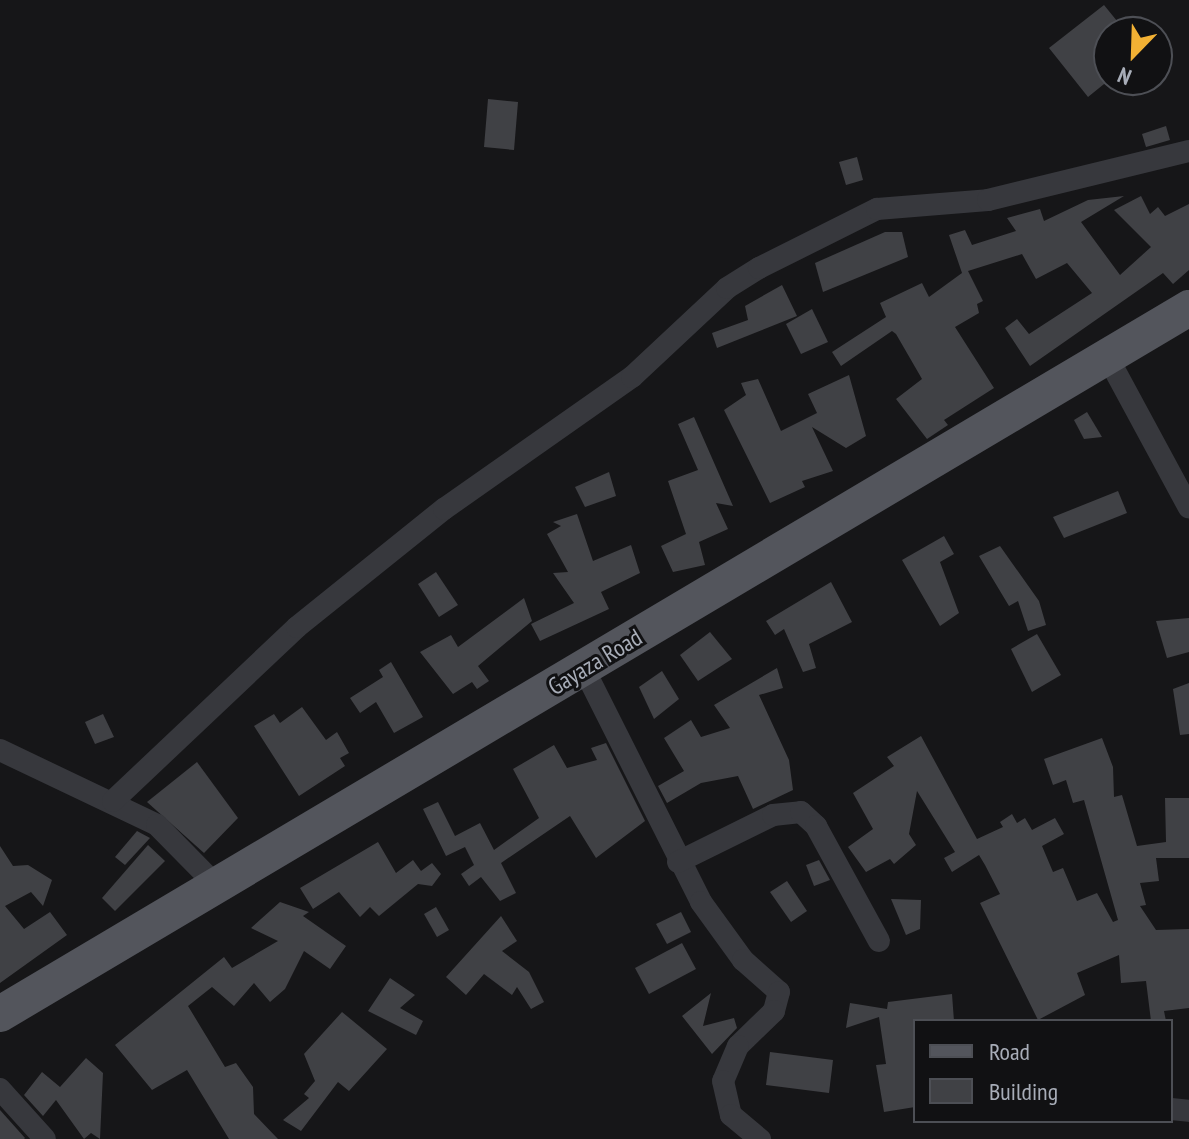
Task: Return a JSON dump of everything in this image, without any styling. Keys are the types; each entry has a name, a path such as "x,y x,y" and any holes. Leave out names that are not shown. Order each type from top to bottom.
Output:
{"main road":[{"name":"Gayaza Road","path":"0,1014 1189,308"}],"street":[{"path":"113,801 297,627 444,509 632,377 727,288 759,268 877,209 988,200 1189,151"},
{"path":"1108,358 1189,508"},
{"path":"584,669 678,862 743,960 779,992 774,1011 738,1046 723,1081 731,1115 760,1139"},
{"path":"0,750 113,801 157,825 216,885"},
{"path":"678,862 773,815 801,812 816,826 879,941"},
{"path":"0,1089 45,1139"}],"building":[{"path":"1104,5 1113,16 1093,16 1093,93 1088,97 1049,48"},
{"path":"488,99 518,102 514,150 484,147"},
{"path":"1166,126 1170,140 1146,147 1142,134"},
{"path":"857,157 863,180 846,185 839,162"},
{"path":"1124,196 1081,222 1120,275 1151,247 1114,210 1141,196 1150,214 1158,207 1165,216 1189,204 1189,270 1173,284 1163,273 1030,366 1005,328 1017,319 1029,334 1092,293 1067,263 1036,279 1022,254 968,271 983,301 977,304 979,313 955,327 994,388 944,420 948,425 927,439 896,399 922,379 896,334 892,331 841,366 832,352 886,317 880,303 922,283 929,297 962,273 949,235 965,230 972,245 1016,231 1007,218 1040,209 1044,221 1088,200"},
{"path":"885,232 902,232 908,257 823,292 815,263"},
{"path":"782,285 797,316 717,348 712,333 748,320 745,306"},
{"path":"812,309 828,342 801,354 786,324"},
{"path":"849,375 866,436 846,448 812,427 833,471 802,481 805,487 770,503 724,410 746,395 741,383 758,379 781,431 817,413 808,394"},
{"path":"1087,412 1102,437 1084,439 1074,420"},
{"path":"694,417 733,506 716,503 728,529 699,542 705,565 673,572 661,546 686,534 668,481 698,470 678,424"},
{"path":"609,472 616,496 585,507 575,487"},
{"path":"1118,491 1127,513 1064,538 1053,517"},
{"path":"577,514 593,561 631,545 640,573 601,592 609,609 540,641 531,624 574,603 553,573 568,572 547,534 561,526 553,522"},
{"path":"944,536 954,554 940,562 959,613 940,626 902,560"},
{"path":"1000,546 1039,601 1046,625 1028,631 1018,601 1009,606 979,556"},
{"path":"436,572 458,605 439,617 418,584"},
{"path":"831,582 852,622 809,644 816,668 803,672 784,629 775,635 766,621"},
{"path":"524,598 532,621 478,666 489,681 477,689 472,682 453,694 420,652 451,635 458,647"},
{"path":"1189,618 1189,652 1167,658 1156,621"},
{"path":"710,632 732,659 698,681 680,655"},
{"path":"1037,634 1061,675 1032,692 1011,649"},
{"path":"391,662 423,717 394,733 376,702 360,713 350,698 383,677 379,670"},
{"path":"777,668 783,688 759,695 789,760 793,790 753,809 738,776 701,783 667,803 658,786 684,771 664,738 691,720 701,737 730,728 714,705"},
{"path":"662,671 679,699 654,719 639,687"},
{"path":"1189,683 1189,734 1180,735 1173,689"},
{"path":"302,707 326,740 337,732 349,753 340,758 345,766 299,796 254,726 274,714 280,723"},
{"path":"103,714 114,737 95,744 85,722"},
{"path":"921,736 977,839 1003,827 1000,822 1012,814 1017,823 1025,818 1032,830 1055,818 1064,834 1042,846 1053,872 1063,868 1077,901 1097,893 1113,922 1118,920 1084,800 1073,803 1066,780 1053,785 1044,759 1102,738 1113,767 1114,797 1122,795 1137,846 1166,842 1165,798 1189,798 1189,858 1156,858 1159,881 1140,883 1146,905 1140,906 1156,930 1189,929 1189,1008 1164,1011 1166,1019 1151,1019 1146,981 1121,983 1119,955 1077,973 1085,995 1038,1019 980,903 1000,894 985,865 979,855 952,872 944,858 955,852 917,791 909,834 916,845 894,864 890,859 866,872 848,847 873,829 853,793 894,766 887,757"},
{"path":"606,743 645,821 596,858 570,816 501,863 516,893 500,901 481,877 469,886 461,874 474,865 465,847 446,856 423,809 438,802 455,836 480,823 494,850 539,818 513,769 554,745 567,768 597,760 591,748"},
{"path":"197,762 238,818 204,853 147,802"},
{"path":"137,831 150,838 125,865 115,857"},
{"path":"378,842 396,873 413,860 421,871 432,863 441,874 432,886 418,884 379,916 370,907 360,917 339,892 313,909 300,888"},
{"path":"148,845 165,861 115,911 102,898"},
{"path":"0,846 13,866 28,865 52,880 43,906 31,892 5,906 24,929 50,912 67,935 0,983"},
{"path":"819,860 830,880 814,886 806,865"},
{"path":"787,881 807,911 791,922 770,892"},
{"path":"891,899 921,900 920,929 906,935"},
{"path":"280,902 309,912 303,916 346,946 330,969 304,951 285,989 270,1002 254,983 234,1006 212,987 188,1006 225,1067 236,1063 253,1087 254,1114 278,1139 229,1139 187,1070 152,1090 115,1045 224,957 232,968 278,941 251,928"},
{"path":"436,907 449,930 437,937 424,914"},
{"path":"681,912 691,932 667,944 656,924"},
{"path":"501,916 517,941 502,951 529,972 544,1002 531,1009 517,987 512,995 484,974 466,995 446,977"},
{"path":"682,943 696,969 649,994 635,968"},
{"path":"390,978 415,995 400,1008 423,1021 416,1035 368,1011"},
{"path":"711,993 703,1026 734,1018 737,1028 712,1054 682,1016"},
{"path":"952,994 954,1019 913,1019 913,1107 884,1112 876,1065 886,1064 879,1017 846,1028 850,1003 887,1009 888,1002"},
{"path":"342,1012 387,1049 349,1091 338,1082 301,1131 283,1120 309,1098 304,1094 315,1081 304,1054"},
{"path":"770,1052 833,1060 829,1093 766,1085"},
{"path":"86,1058 103,1073 100,1139 91,1133 84,1139 56,1100 43,1116 24,1095 42,1072 60,1087"},
{"path":"0,1110 25,1138 24,1139 0,1139"}]}
